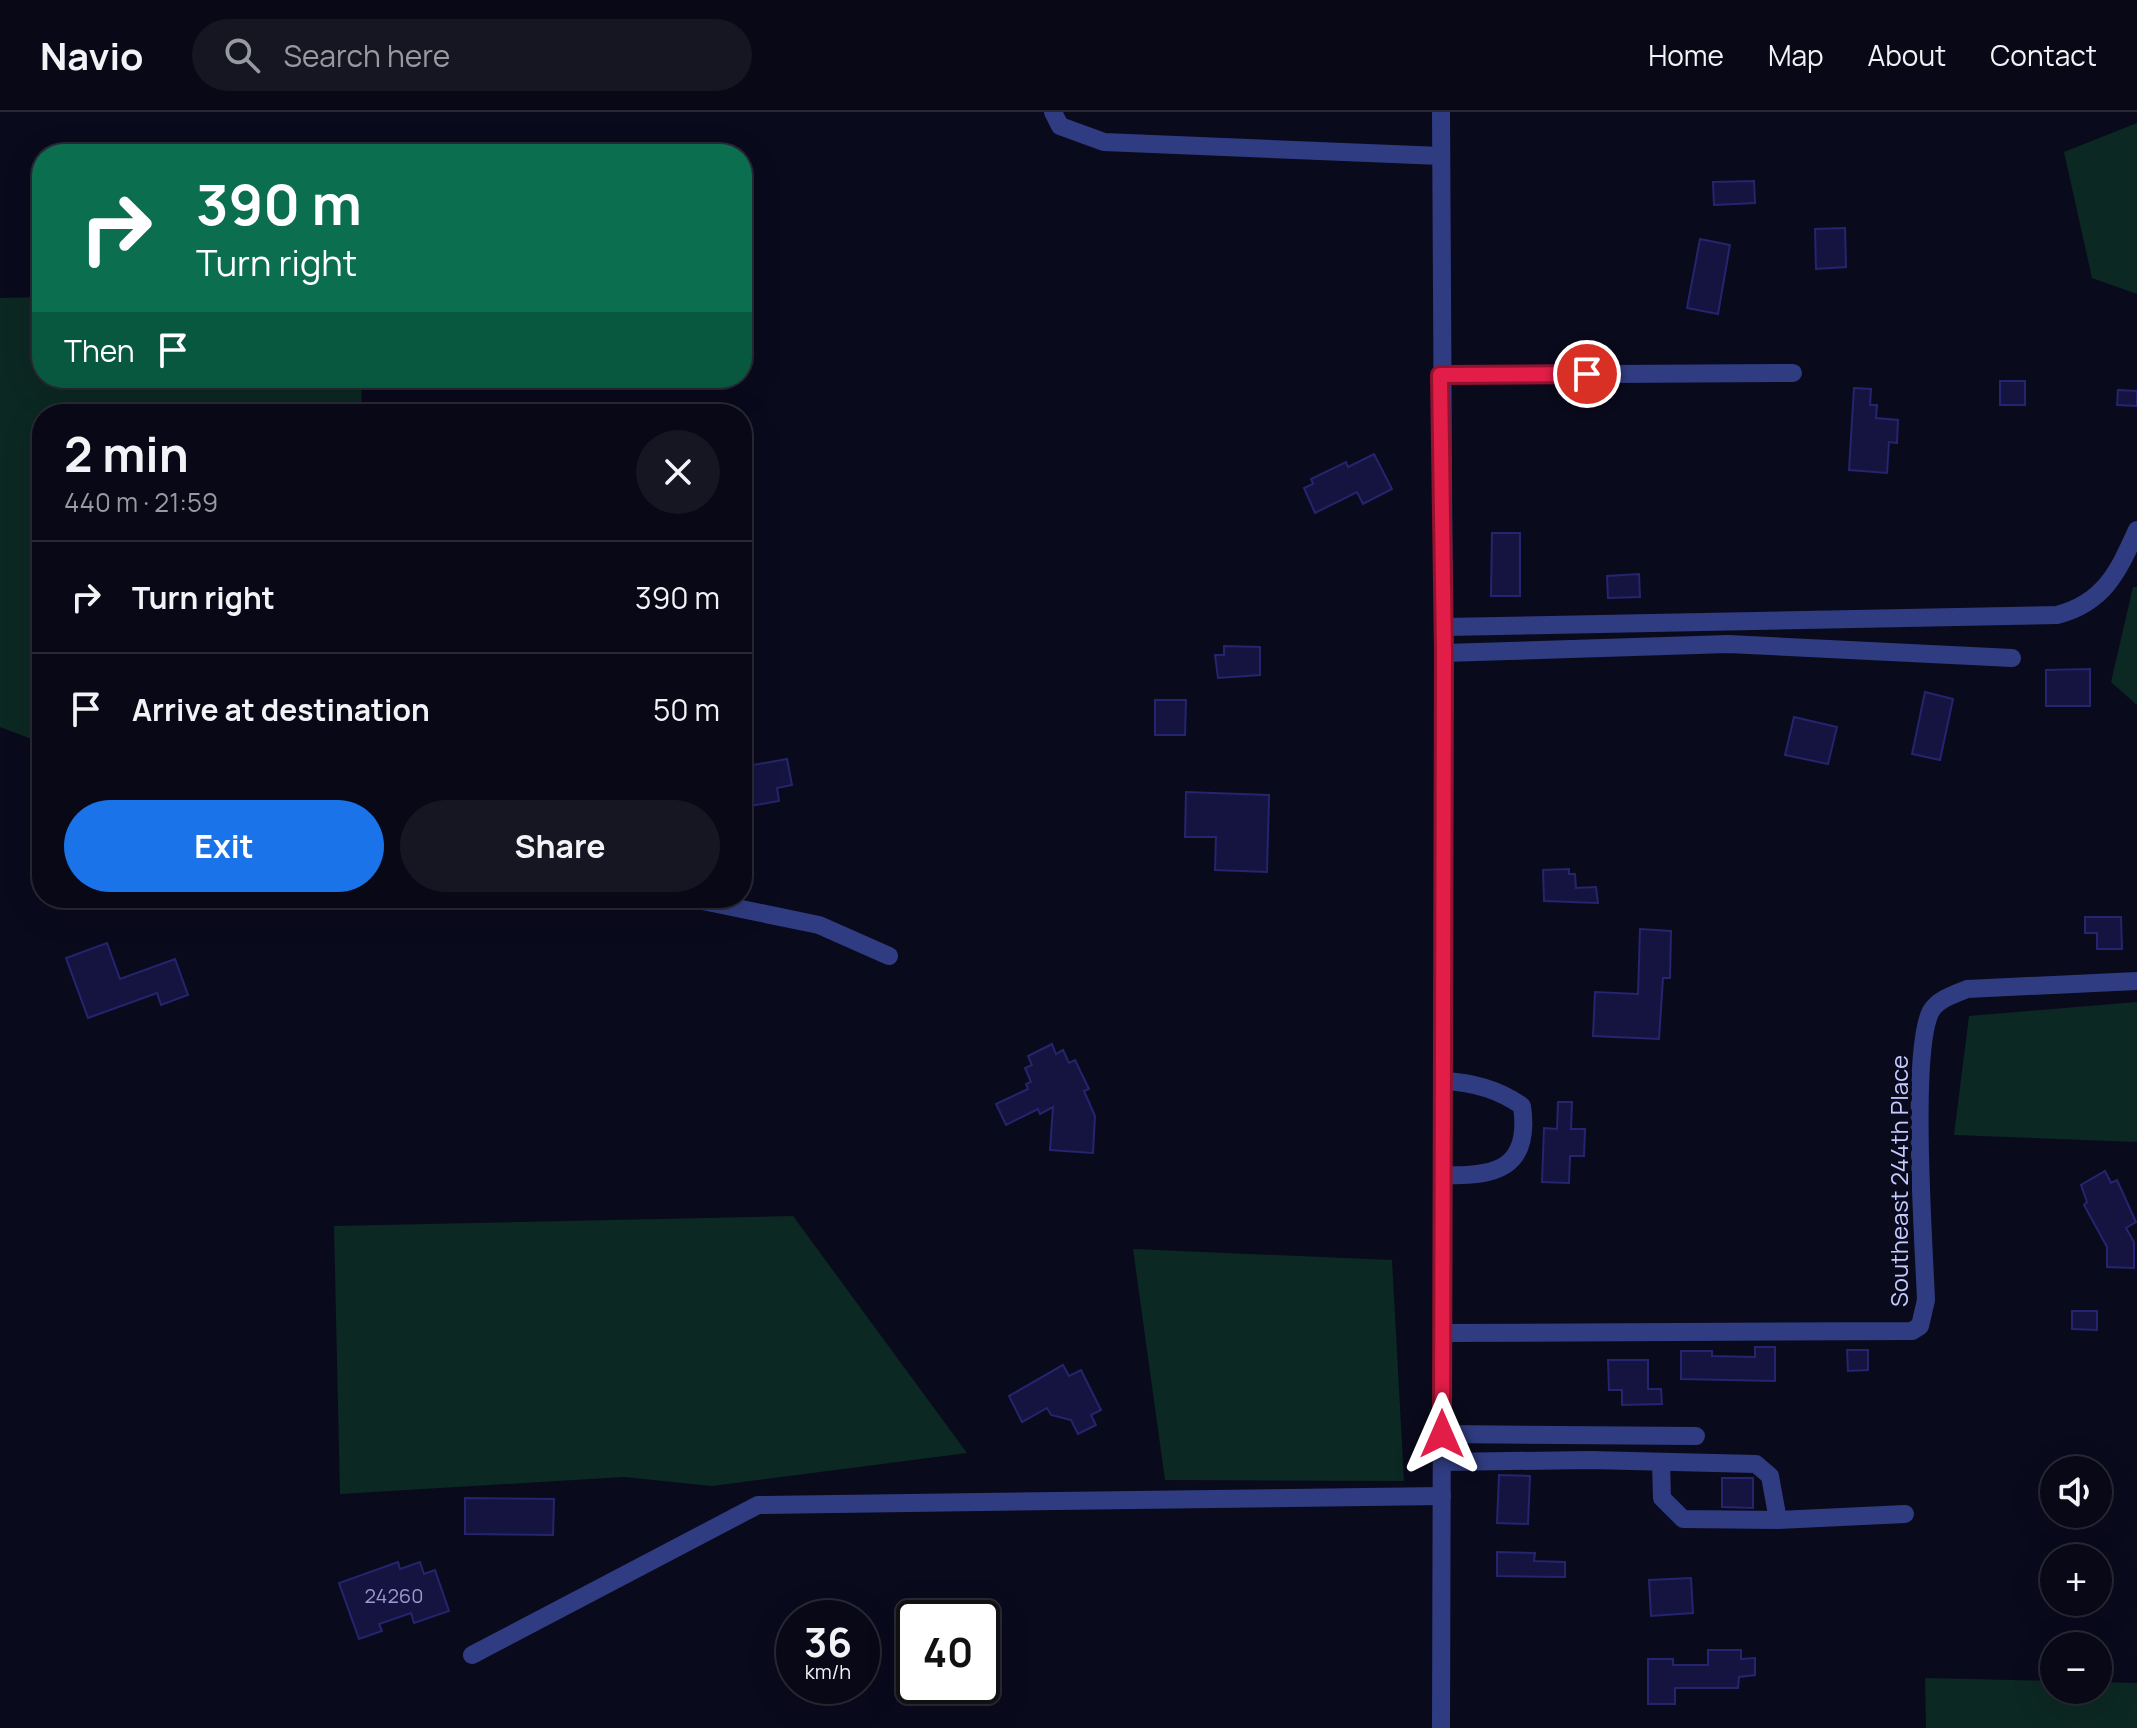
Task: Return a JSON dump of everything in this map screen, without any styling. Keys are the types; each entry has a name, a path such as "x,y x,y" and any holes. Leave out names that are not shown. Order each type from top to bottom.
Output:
{"street":[{"path":"1053,112 1060,126 1104,142 1441,156"},
{"path":"1441,112 1440,375 1444,627 1441,1728"},
{"path":"1440,375 1793,373"},
{"path":"1444,627 2057,615 2076,610 2102,593 2115,577 2137,530"},
{"path":"1444,653 1728,644 2012,658"},
{"path":"737,908 819,925 889,956"},
{"name":"Southeast 244th Place","path":"1442,1333 1912,1331 1920,1326 1926,1300 1921,1072 1931,1010 1945,998 1967,989 2137,981"},
{"path":"1443,1081 1464,1081 1510,1098 1522,1106 1524,1122 1522,1141 1512,1161 1496,1172 1480,1177 1443,1175"},
{"path":"1442,1434 1696,1436"},
{"path":"1442,1462 1590,1460 1756,1464 1770,1476 1778,1520"},
{"path":"1661,1463 1662,1498 1683,1519 1778,1520 1905,1514"},
{"path":"472,1655 758,1505 1442,1496"}],"green space":[{"path":"2137,123 2137,294 2092,278 2064,152"},
{"path":"32,297 32,388 361,388 362,404 32,404 32,739 0,727 0,298"},
{"path":"2133,587 2137,587 2137,705 2111,682"},
{"path":"2137,1002 2137,1142 1954,1135 1969,1016"},
{"path":"793,1216 967,1453 712,1486 624,1477 340,1494 334,1226"},
{"path":"1133,1249 1392,1260 1404,1481 1165,1480"},
{"path":"1925,1678 2040,1681 2040,1704 2112,1704 2112,1682 2137,1683 2137,1728 1926,1728"}],"building":[{"path":"1754,181 1755,203 1714,205 1713,182"},
{"path":"1845,228 1846,267 1816,269 1815,229"},
{"path":"1700,239 1730,245 1718,314 1687,308"},
{"path":"2000,381 2025,381 2025,405 2000,405"},
{"path":"1854,388 1871,389 1870,405 1877,405 1876,418 1898,420 1897,443 1889,442 1887,473 1849,470"},
{"path":"2118,390 2137,391 2137,406 2117,405"},
{"path":"1374,454 1392,489 1363,504 1357,492 1315,513 1304,488 1313,484 1311,479 1346,462 1348,467"},
{"path":"1492,533 1520,533 1520,596 1491,596"},
{"path":"1639,574 1640,597 1608,598 1607,576"},
{"path":"1224,646 1260,647 1260,675 1218,678 1215,655 1224,655"},
{"path":"2090,669 2090,706 2046,706 2046,670"},
{"path":"1925,692 1953,699 1940,760 1912,754"},
{"path":"1155,700 1186,700 1185,735 1155,735"},
{"path":"1794,717 1837,727 1828,764 1785,755"},
{"path":"787,759 792,785 777,788 779,801 752,806 752,765"},
{"path":"1186,792 1269,795 1267,872 1215,870 1216,837 1185,837"},
{"path":"1569,869 1569,874 1575,874 1576,888 1596,887 1598,903 1544,901 1543,870"},
{"path":"2085,917 2121,917 2122,949 2097,949 2097,933 2085,933"},
{"path":"1640,929 1671,931 1670,978 1663,978 1659,1039 1593,1036 1595,992 1638,994"},
{"path":"107,943 120,979 175,959 188,995 161,1005 157,993 88,1018 66,958"},
{"path":"1052,1044 1056,1054 1063,1050 1069,1063 1075,1060 1089,1089 1084,1091 1095,1116 1093,1153 1050,1150 1053,1107 1040,1114 1038,1109 1006,1125 996,1104 1028,1089 1026,1084 1031,1082 1025,1068 1032,1065 1028,1056"},
{"path":"1558,1102 1572,1102 1571,1129 1585,1129 1584,1156 1570,1156 1569,1183 1542,1182 1544,1128 1557,1129"},
{"path":"2105,1171 2111,1183 2117,1180 2136,1222 2126,1228 2134,1242 2134,1268 2107,1267 2107,1247 2084,1205 2087,1202 2081,1185"},
{"path":"2072,1311 2097,1311 2097,1330 2072,1329"},
{"path":"1755,1347 1775,1347 1775,1381 1681,1379 1681,1351 1712,1351 1712,1356 1755,1357"},
{"path":"1847,1350 1868,1350 1868,1370 1848,1371"},
{"path":"1608,1360 1648,1360 1648,1389 1661,1389 1662,1404 1622,1405 1622,1390 1609,1390"},
{"path":"1063,1365 1069,1376 1081,1370 1101,1410 1091,1415 1096,1425 1078,1434 1071,1420 1051,1415 1047,1408 1022,1422 1009,1396"},
{"path":"1499,1475 1530,1476 1528,1524 1497,1523"},
{"path":"1722,1478 1753,1478 1753,1508 1722,1507"},
{"path":"465,1498 554,1499 553,1535 465,1534"},
{"path":"1497,1552 1535,1553 1534,1561 1565,1562 1565,1577 1497,1576"},
{"path":"398,1562 400,1569 420,1562 424,1574 435,1570 449,1611 414,1623 411,1613 379,1624 382,1631 359,1639 339,1583"},
{"path":"1691,1578 1693,1613 1651,1616 1649,1580"},
{"path":"1708,1650 1741,1650 1741,1659 1755,1658 1755,1675 1739,1677 1738,1688 1675,1688 1675,1704 1648,1704 1648,1659 1673,1659 1673,1665 1708,1665"}],"route":[{"path":"1442,1434 1444,653 1440,375 1587,374"}]}
